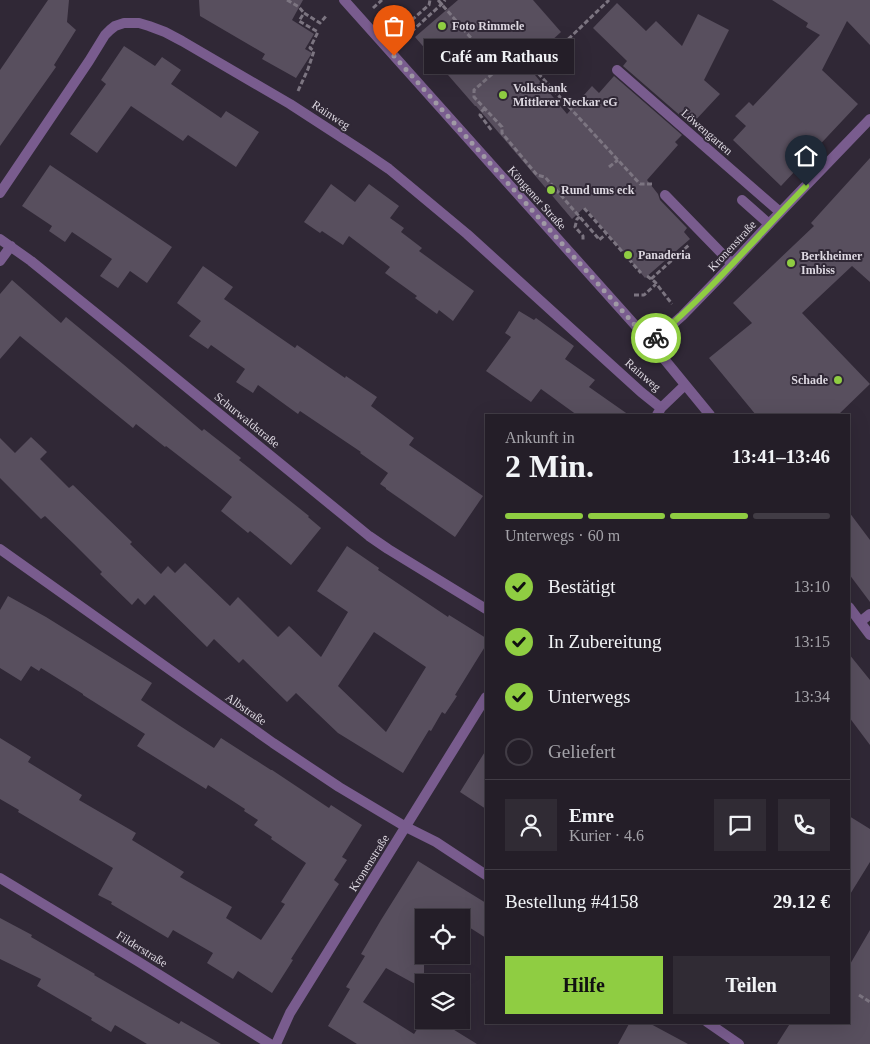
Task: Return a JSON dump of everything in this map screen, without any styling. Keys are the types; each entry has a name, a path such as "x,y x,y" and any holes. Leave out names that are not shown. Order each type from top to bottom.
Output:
{"street":[{"name":"Köngener Straße","path":"344,0 651,343 709,414"},
{"name":"Rainweg","path":"0,193 105,35 116,26 124,23 139,23 149,26 173,37 290,104 389,169 467,234 641,392 659,411"},
{"name":"Löwengarten","path":"618,70 780,212"},
{"name":"Kronenstraße","path":"651,343 682,316 870,119"},
{"path":"665,196 732,264"},
{"path":"742,200 768,224"},
{"name":"Schurwaldstraße","path":"0,239 119,332 369,536 485,608"},
{"path":"0,261 11,246"},
{"path":"659,411 686,385"},
{"name":"Albstraße","path":"0,549 273,743 406,827 442,845 485,874"},
{"path":"850,608 870,635"},
{"path":"860,622 870,614"},
{"name":"Kronenstraße","path":"276,1044 290,1013 485,699"},
{"name":"Filderstraße","path":"0,878 270,1044"},
{"path":"710,1024 739,1044"}],"path":[{"path":"287,0 320,23 327,16"},
{"path":"376,5 382,0"},
{"path":"430,0 429,5 406,25 412,31 445,0"},
{"path":"438,0 498,69"},
{"path":"533,67 558,50 608,0"},
{"path":"297,93 308,70 314,51 310,48 318,32 299,21 304,13"},
{"path":"606,234 599,240 545,177 537,175 502,133 502,127 474,97 474,90 510,58 524,58 640,184 655,184 665,196"},
{"path":"485,108 480,115 492,131"},
{"path":"609,167 618,160"},
{"path":"584,208 641,273"},
{"path":"580,217 577,219 575,227 581,234"},
{"path":"682,316 650,276 689,245"},
{"path":"634,295 644,295 656,284"},
{"path":"859,996 870,1002"}],"building":[{"path":"48,0 69,0 67,22 76,30 54,65 56,67 0,146 0,70"},
{"path":"199,0 303,0 292,20 314,34 305,49 312,53 296,78 262,59 265,54 200,16"},
{"path":"458,0 533,0 561,32 526,64 567,114 592,86 599,93 614,76 682,135 675,142 678,145 647,180 658,194 660,200 687,228 684,232 690,239 645,278 585,207 572,219 415,37"},
{"path":"772,0 870,0 870,45 847,21 822,70 858,104 781,186 733,140 746,126 735,116 749,102 753,106 820,35 806,27 808,23"},
{"path":"617,3 646,31 656,21 682,46 698,14 729,30 704,80 720,94 691,125 623,66 627,61 593,28"},
{"path":"124,46 155,66 162,57 181,70 171,84 221,118 226,111 259,132 236,167 188,135 183,141 131,106 97,153 70,134 106,84 101,80"},
{"path":"870,158 870,282 852,266 802,313 870,384 839,414 755,414 709,358 752,323 733,303 814,226 811,223"},
{"path":"50,165 172,247 147,283 130,271 118,288 100,276 112,259 72,232 65,242 49,231 52,226 22,206"},
{"path":"331,184 355,202 369,184 399,206 390,218 404,228 401,232 422,248 419,251 474,291 453,321 439,310 437,314 415,298 417,296 385,273 390,267 349,236 343,245 304,222"},
{"path":"203,266 233,287 224,299 295,348 297,345 345,378 346,376 377,397 371,406 414,438 409,445 483,496 455,537 380,484 388,473 361,452 300,411 298,414 258,385 253,393 236,382 245,369 211,345 208,349 189,336 201,321 177,303"},
{"path":"12,280 61,323 66,317 202,431 204,429 241,458 239,460 309,516 321,528 291,565 250,531 248,533 221,511 232,497 136,424 133,428 20,336 0,359 0,294"},
{"path":"519,311 534,320 536,318 574,346 565,359 595,380 589,387 628,414 576,414 541,389 531,402 486,371 511,337 505,333"},
{"path":"31,437 47,452 40,459 69,488 73,485 132,542 130,544 161,574 168,566 175,573 185,563 230,606 238,597 278,637 289,626 321,657 348,612 317,591 347,546 379,568 378,570 448,617 449,615 485,637 485,647 455,695 457,696 445,714 442,712 431,731 429,730 403,773 338,733 296,693 287,702 243,659 239,663 214,639 207,647 154,595 145,605 138,598 132,605 100,574 102,572 45,516 41,519 0,478 0,438 15,453","holes":["374,632 426,667 386,732 338,686"]},
{"path":"850,513 870,540 870,602 850,575"},
{"path":"8,596 46,617 152,683 141,700 214,748 221,738 329,808 331,805 362,825 342,857 347,860 334,880 339,884 291,959 293,960 272,993 238,971 233,979 207,963 213,953 173,930 168,938 98,895 113,868 18,812 19,810 0,799 0,738 31,757 28,762 82,795 79,800 136,833 132,840 184,872 180,877 232,907 226,918 261,940 285,904 281,902 306,863 254,825 258,820 244,811 245,809 208,785 206,789 137,746 145,734 83,694 41,668 39,671 31,666 21,681 0,668 0,610"},
{"path":"850,655 870,680 870,745 850,718"},
{"path":"485,752 485,808 460,792"},
{"path":"850,817 870,829 870,862 850,894"},
{"path":"418,861 485,902 485,937 470,928 470,909 415,909 415,964 424,964 424,974 415,974 415,984 386,968 363,1002 414,1034 417,1029 453,1029 477,1044 357,1044 328,1026 350,989 346,987 365,956 361,954"},
{"path":"0,918 32,935 31,937 179,1024 181,1021 221,1044 147,1044 115,1025 111,1032 91,1020 92,1018 37,986 41,979 0,959"},
{"path":"870,930 870,1044 777,1044 790,1024 850,1024 850,964"},
{"path":"629,1024 651,1024 688,1044 618,1044"}],"way so far":[{"path":"394,56 651,343 656,338"}],"place":[{"name":"Foto Rimmele","path":"442,26"},
{"name":"Café am Rathaus","path":"394,56"},
{"name":"Volksbank Mittlerer Neckar eG","path":"503,95"},
{"name":"Rund ums eck","path":"551,190"},
{"name":"Panaderia","path":"628,255"},
{"name":"Berkheimer Imbiss","path":"791,263"},
{"name":"Schade","path":"838,380"}],"route":[{"path":"656,338 682,316 806,186"}]}
